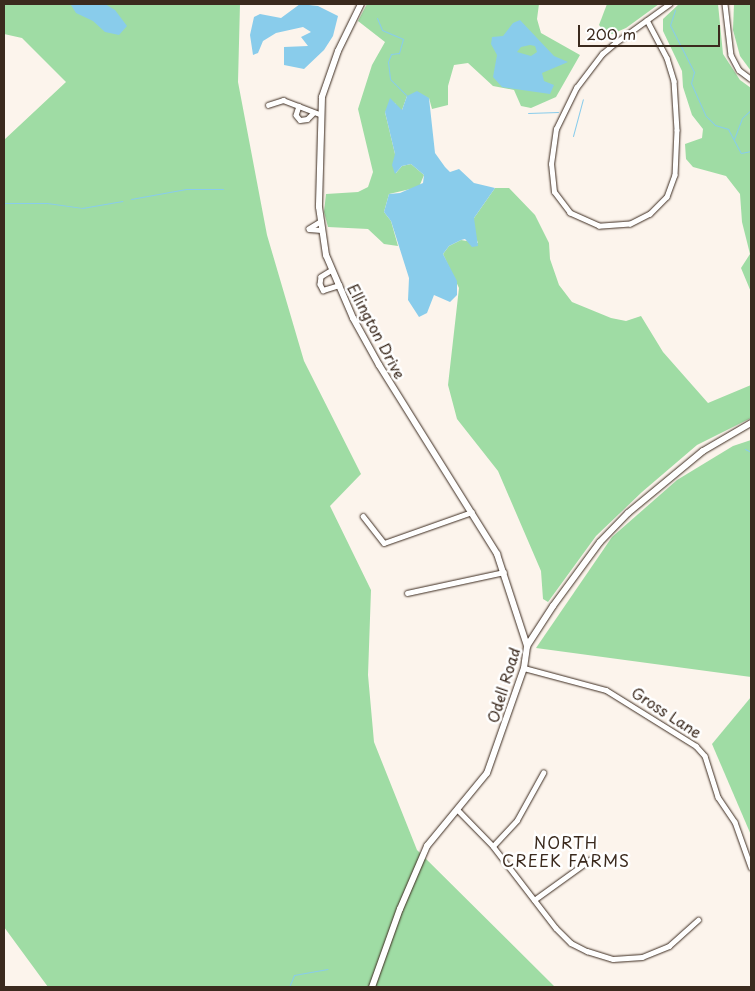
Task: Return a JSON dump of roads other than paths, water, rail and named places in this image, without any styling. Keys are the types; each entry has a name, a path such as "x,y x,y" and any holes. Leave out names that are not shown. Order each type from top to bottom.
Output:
{"street":[{"name":"Ellington Drive","path":"361,4 328,78 317,113 321,230 332,270 393,390 472,512 504,572 527,646"},
{"path":"647,20 667,58 674,81 677,130 675,175 667,197 650,214 630,224 599,226 570,213 554,192 551,164 556,129 571,96 592,65 615,43 669,4"},
{"path":"725,4 731,55 739,70 751,79"},
{"path":"268,104 283,100 317,113"},
{"path":"299,106 296,115 300,120 307,119 317,113"},
{"path":"320,222 309,229 321,230"},
{"path":"332,270 321,277 321,288 327,290 339,285"},
{"name":"Odell Road","path":"372,987 422,856 432,840 487,773 524,668 527,646 575,575 628,513 702,451 751,423"},
{"path":"364,516 382,542 388,542 472,512"},
{"path":"407,593 504,572"},
{"name":"Gross Lane","path":"524,668 606,690 696,746 705,756 718,797 735,822 751,867"},
{"path":"492,846 516,820 543,772"},
{"path":"458,810 492,846 534,900 571,943 613,959 632,959 660,950 680,938 698,920"},
{"path":"534,900 591,859"}],"water":[{"path":"105,4 115,10 127,26 119,35 105,32 93,21 76,13 71,5"},
{"path":"300,4 318,6 338,16 333,36 324,50 304,69 284,65 284,47 308,46 301,37 311,32 303,27 276,33 263,41 258,53 253,55 250,35 254,17 260,14 281,18"},
{"path":"520,20 554,56 568,62 542,73 544,81 554,85 550,94 502,87 493,77 497,55 491,44 492,37 503,36 513,23","holes":["535,46 537,52 531,56 517,52 521,47"]},
{"path":"417,91 429,98 435,153 445,167 450,172 459,169 474,183 495,188 474,218 478,246 472,247 465,239 449,246 443,254 457,281 457,295 450,302 434,295 427,313 419,317 408,300 409,278 391,221 384,212 389,194 400,193 423,183 424,175 411,164 402,166 395,174 392,165 395,154 385,112 390,98 402,110 407,96"}],"waterway":[{"path":"675,10 670,25 694,72 691,83 706,116 715,125 728,129 741,153 751,151"},
{"path":"377,18 382,30 403,39 399,53 391,54 388,62 390,79 407,96"},
{"path":"573,136 583,99"},
{"path":"734,139 742,118 751,110"},
{"path":"528,113 558,112"},
{"path":"131,199 186,189 223,189"},
{"path":"4,203 47,203 82,208 122,201"},
{"path":"745,449 751,452"},
{"path":"289,987 294,975 327,969"}],"district":[{"name":"NORTH CREEK FARMS","path":"566,851"}]}
